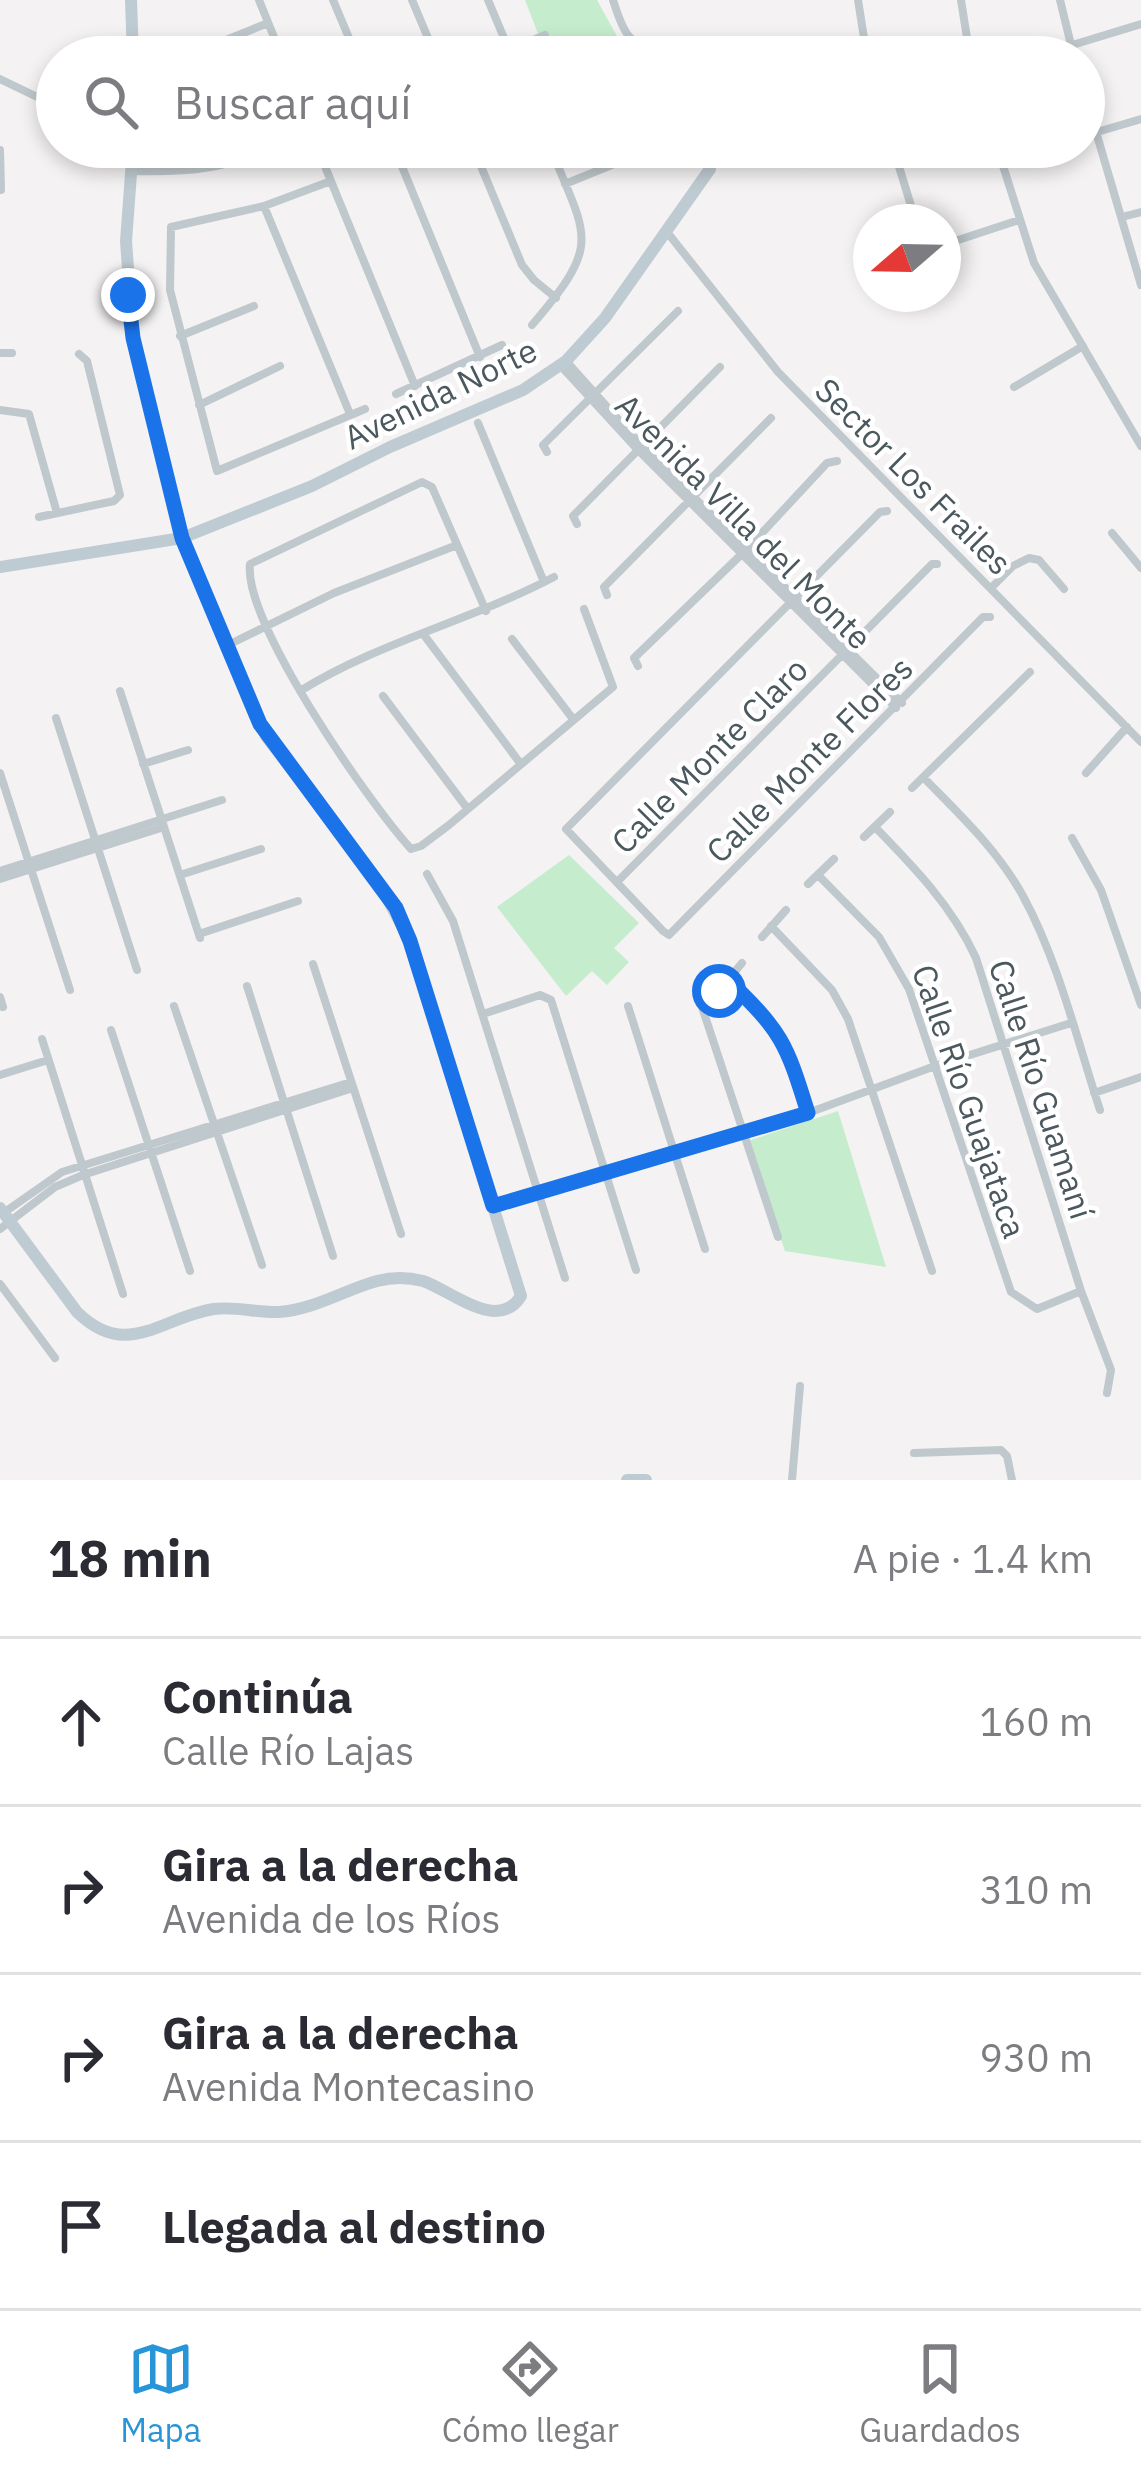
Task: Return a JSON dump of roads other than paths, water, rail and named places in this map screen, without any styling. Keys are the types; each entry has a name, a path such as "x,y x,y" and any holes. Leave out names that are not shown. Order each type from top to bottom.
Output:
{"street":[{"path":"131,0 133,36"},
{"path":"259,0 273,36"},
{"path":"333,0 348,36"},
{"path":"412,0 427,36"},
{"path":"488,0 503,36"},
{"path":"613,0 624,36"},
{"path":"858,0 864,36"},
{"path":"961,0 967,36"},
{"path":"1060,0 1068,36"},
{"path":"236,36 268,23"},
{"path":"1102,36 1141,24"},
{"path":"0,79 36,96"},
{"path":"1105,129 1141,119"},
{"path":"0,150 1,190"},
{"path":"1105,161 1141,285"},
{"path":"131,168 126,241 133,338 182,538 266,736 396,908 521,1297 503,1312 465,1302 423,1282 396,1278 298,1309 210,1310 130,1336 92,1327 3,1217 51,1178 352,1085"},
{"path":"131,171 221,168"},
{"path":"326,168 416,386"},
{"path":"403,168 480,357"},
{"path":"482,168 522,265 556,298"},
{"path":"532,325 556,298 584,241 559,168"},
{"path":"565,184 604,168"},
{"path":"899,168 910,204"},
{"path":"1003,168 1034,263 1141,446"},
{"name":"Avenida Norte","path":"0,567 182,538 312,486 504,399 563,363 604,318 710,169"},
{"path":"331,181 264,206 171,226 170,290 217,471 364,409"},
{"path":"264,206 350,414"},
{"path":"1122,217 1141,212"},
{"path":"961,239 1019,220"},
{"name":"Sector Los Frailes","path":"666,231 778,372 1141,742"},
{"path":"180,336 254,306"},
{"path":"547,452 543,445 678,311"},
{"path":"396,394 502,345"},
{"path":"1014,388 1083,346"},
{"path":"0,353 12,353"},
{"path":"39,517 114,501 120,495 87,361 79,354"},
{"name":"Avenida Villa del Monte","path":"563,363 640,448 899,705"},
{"path":"199,405 280,366"},
{"path":"577,524 573,516 721,367"},
{"path":"0,410 29,414 57,513"},
{"path":"608,596 604,587 771,418"},
{"path":"478,423 544,583"},
{"path":"638,666 634,658 744,552 827,463 837,461"},
{"path":"486,611 432,487 422,482 250,564 248,575 268,627 300,692 408,845 421,846 613,687 584,609"},
{"path":"618,881 566,829 880,512 887,512"},
{"path":"1112,532 1141,568"},
{"path":"226,646 334,593 457,545"},
{"path":"992,588 1029,557 1039,560 1064,589"},
{"name":"Calle Monte Claro","path":"618,881 937,564"},
{"path":"300,692 333,671 486,611 554,577"},
{"name":"Calle Monte Flores","path":"618,881 669,934 983,617 990,616"},
{"path":"424,635 520,763"},
{"path":"512,639 573,719"},
{"path":"912,788 1030,672"},
{"path":"120,691 199,936 298,901"},
{"path":"382,696 467,808"},
{"path":"56,718 137,970"},
{"path":"1086,773 1127,727"},
{"path":"143,764 188,750"},
{"path":"0,773 70,990"},
{"path":"923,777 987,844 1024,898 1100,1110"},
{"path":"0,876 222,800"},
{"path":"863,837 890,812"},
{"name":"Calle Río Guamaní","path":"875,827 926,880 967,938 1111,1370 1107,1393"},
{"path":"1072,838 1108,908 1141,1006"},
{"path":"179,875 261,849"},
{"path":"808,884 834,859"},
{"path":"427,874 453,921 565,1278"},
{"name":"Calle Río Guajataca","path":"818,875 860,915 898,965 1011,1292 1037,1309 1081,1291"},
{"path":"762,937 786,910"},
{"path":"771,926 832,990 848,1019 932,1271"},
{"path":"314,964 400,1234"},
{"path":"719,991 742,964"},
{"path":"728,980 784,1040 808,1113"},
{"path":"247,986 333,1256"},
{"path":"483,1014 540,995 551,1000 636,1270"},
{"path":"701,1004 778,1237"},
{"path":"174,1006 262,1265"},
{"path":"628,1006 705,1250"},
{"path":"493,1206 808,1113 1071,1023"},
{"path":"111,1030 190,1271"},
{"path":"42,1039 123,1294"},
{"path":"0,1075 48,1060"},
{"path":"1094,1093 1141,1077"},
{"path":"0,1283 55,1358"},
{"path":"791,1480 800,1386"},
{"path":"914,1453 1001,1450 1012,1480"},
{"path":"627,1480 646,1480"}]}
